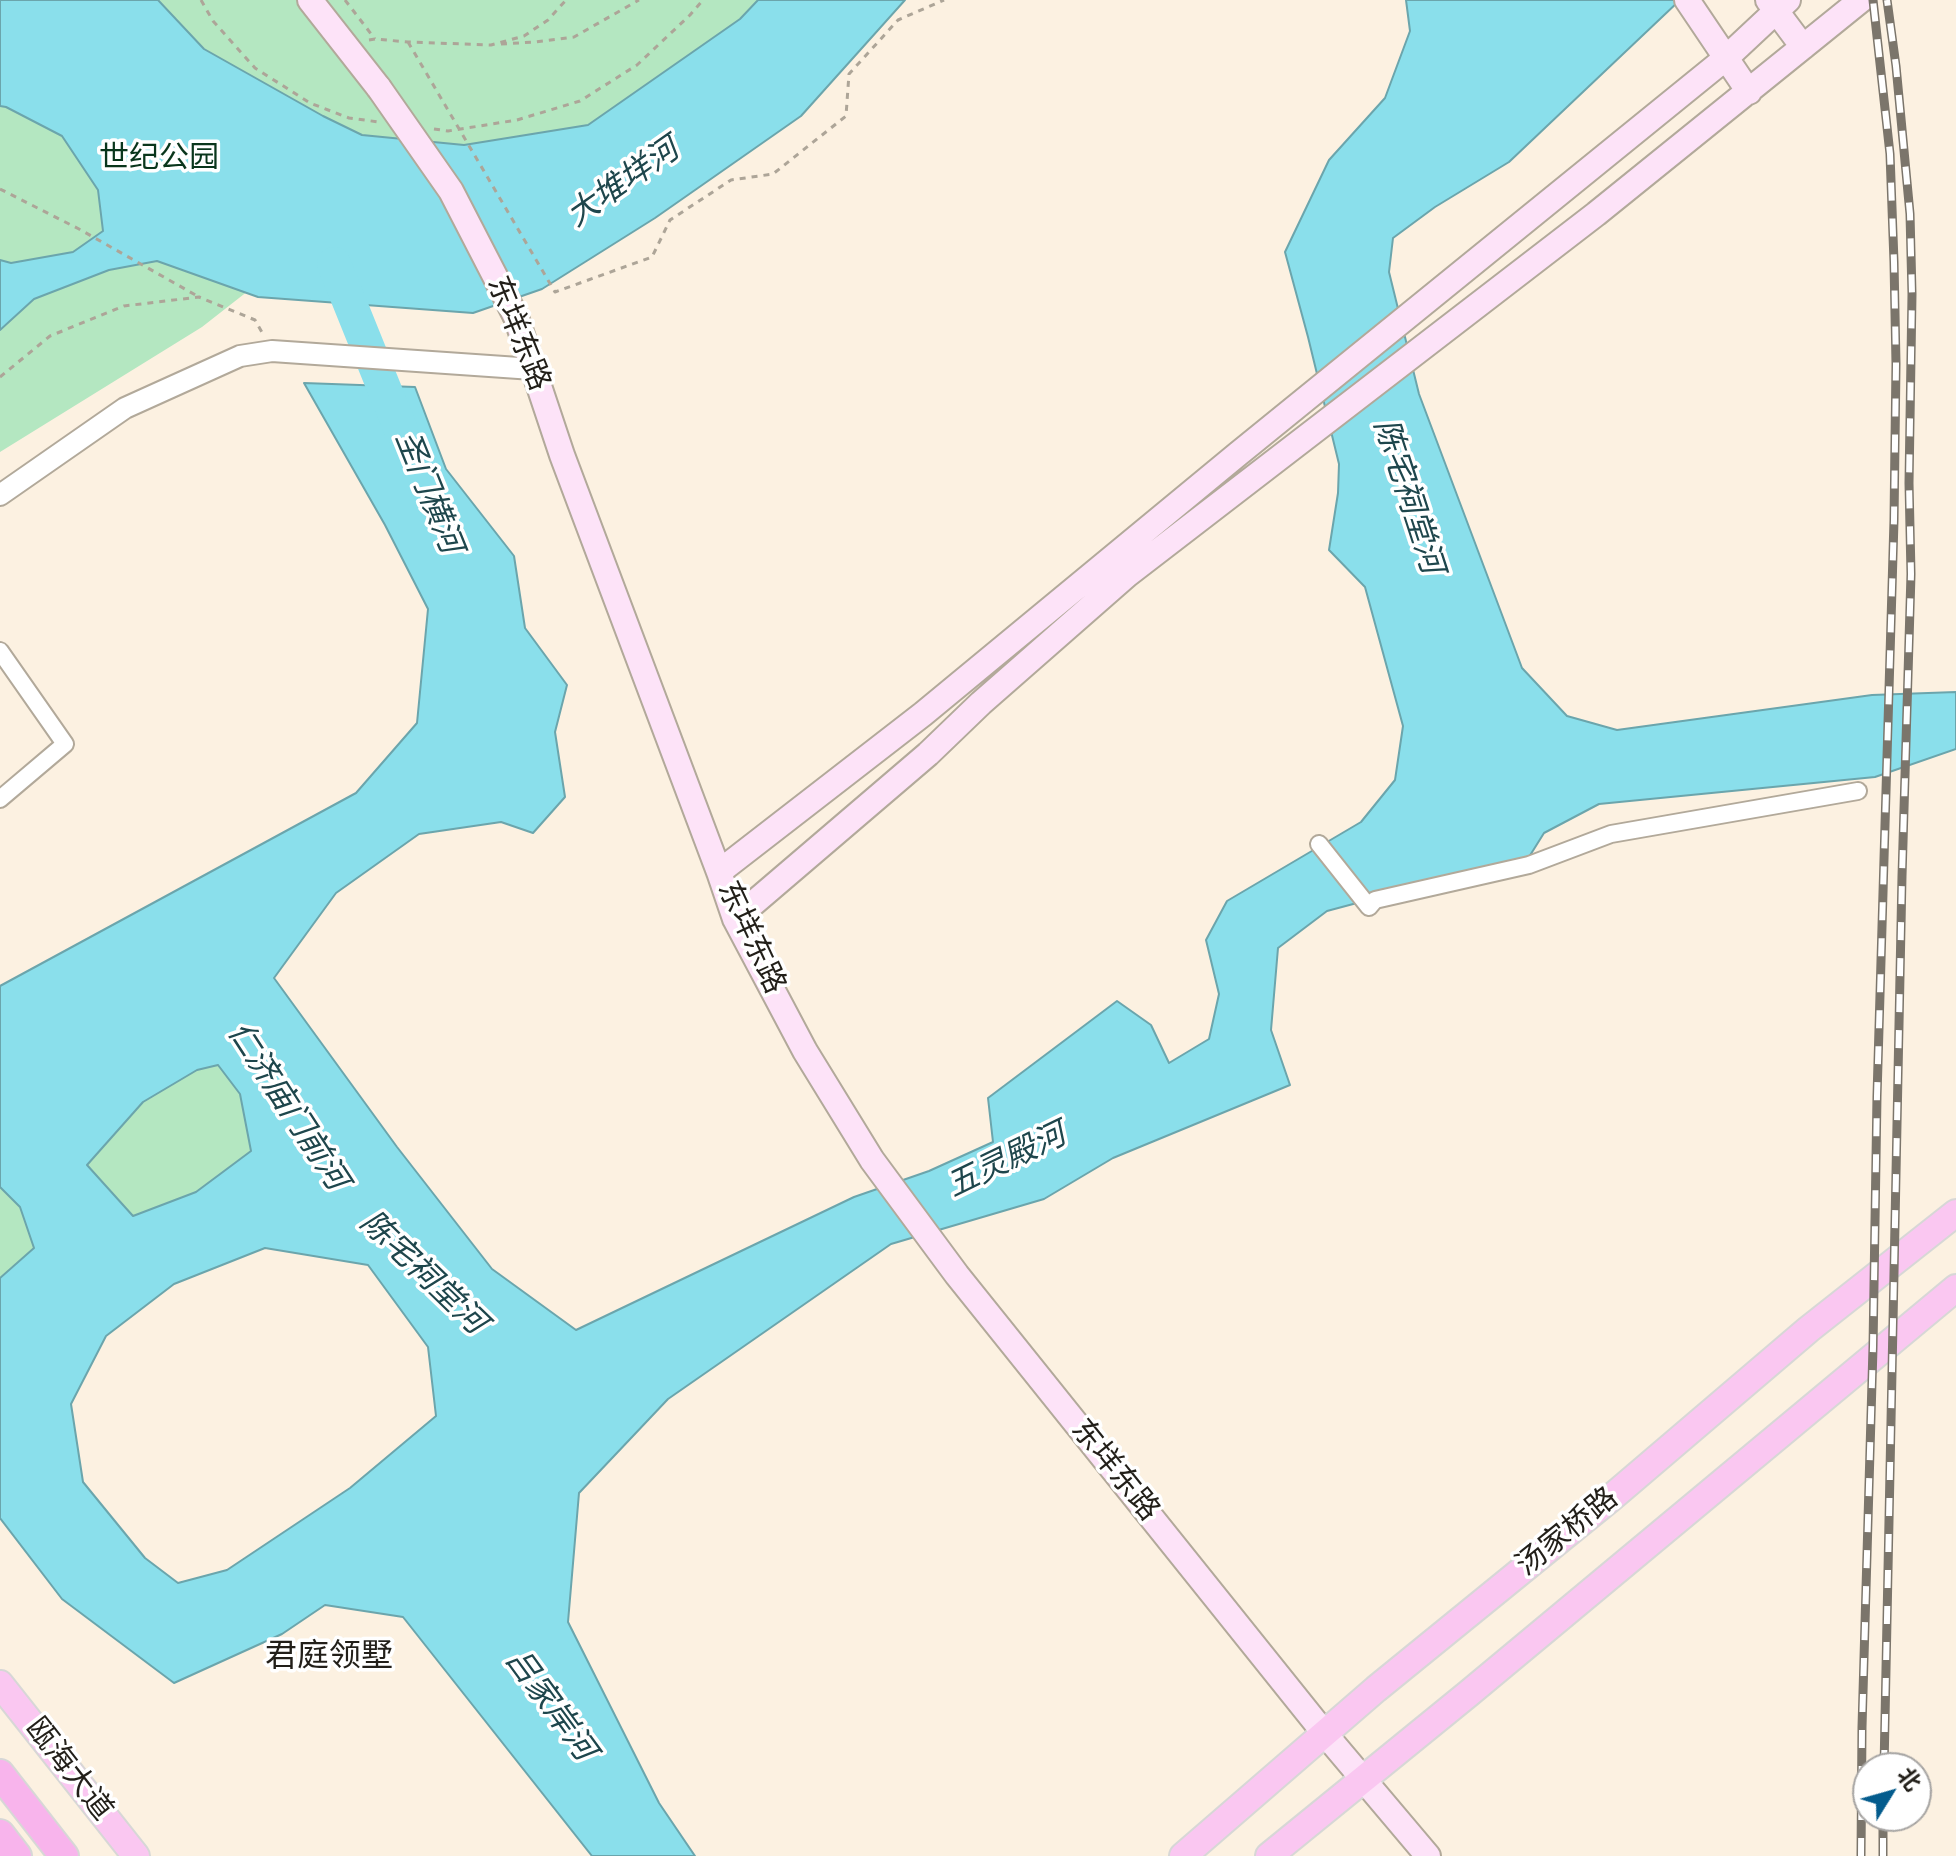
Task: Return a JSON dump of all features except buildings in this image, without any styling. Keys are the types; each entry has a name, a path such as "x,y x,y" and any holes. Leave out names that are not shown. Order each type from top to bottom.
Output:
{"highway":[{"path":"0,1774 64,1856"},
{"path":"0,1834 17,1856"}],"main road":[{"name":"东垟东路","path":"310,0 379,88 451,191 516,317 562,455 735,919 805,1051 872,1160 957,1275 1325,1734 1428,1856"},
{"path":"735,919 928,754 981,703 1127,575 1596,214 1861,0"},
{"path":"1690,4 1749,92"},
{"path":"719,872 923,714 1726,58 1777,4 1803,47"},
{"name":"汤家桥路","path":"1183,1856 1376,1689 1624,1487 1809,1329 1956,1213"},
{"name":"汤家桥路","path":"1269,1856 1956,1288"},
{"name":"瓯海大道","path":"0,1684 136,1856"}],"street":[{"path":"0,495 125,408 240,356 272,351 533,369"},
{"path":"0,651 65,744 0,799"},
{"path":"1319,844 1369,907 1375,900 1529,865 1611,834 1858,791"}],"path":[{"path":"201,0 213,21 255,68 310,103 349,118 391,124"},
{"path":"345,0 375,39"},
{"path":"491,45 524,36 548,20 566,0"},
{"path":"345,46 375,39 491,45 574,37 639,0"},
{"path":"434,129 448,131 517,120 580,101 637,65 703,0"},
{"path":"408,42 555,292 652,257 670,220 731,180 773,174 846,116 849,74 898,20 944,0"},
{"path":"0,189 79,229 199,297 255,320 272,351"},
{"path":"0,377 50,336 124,306 199,297"}],"green space":[{"name":"世纪公园","path":"0,0 863,0 285,262 202,327 0,452"},
{"path":"218,1065 240,1094 251,1151 196,1192 133,1216 87,1165 143,1102 197,1070"},
{"path":"0,1187 20,1207 34,1248 0,1278"}],"water":[{"name":"大堆垟河","path":"0,0 158,0 204,49 362,135 464,145 588,125 740,19 758,0 905,0 801,116 655,218 542,289 473,313 258,297 157,261 109,270 34,299 0,330 0,260 11,263 73,252 103,231 98,190 62,136 0,106"},
{"path":"1406,0 1680,0 1509,162 1435,207 1393,238 1389,272 1419,394 1522,668 1567,716 1617,730 1872,695 1956,692 1956,749 1875,777 1599,804 1544,833 1529,857 1327,911 1278,948 1271,1030 1290,1085 1113,1158 1044,1199 891,1244 668,1399 579,1493 568,1622 659,1803 695,1856 592,1856 403,1617 325,1605 282,1634 174,1683 62,1599 0,1518 0,1278 34,1248 20,1207 0,1187 0,986 356,793 417,723 428,609 385,525 304,383 415,387 446,469 514,556 525,628 567,685 555,732 565,797 533,833 501,822 419,834 336,893 274,978 397,1147 492,1269 576,1330 854,1197 929,1171 993,1142 988,1098 1117,1001 1151,1025 1169,1063 1209,1039 1219,994 1206,940 1227,901 1361,822 1395,780 1403,726 1365,587 1329,550 1339,464 1285,252 1329,160 1385,98 1410,31","holes":["218,1065 240,1094 251,1151 196,1192 133,1216 87,1165 143,1102 197,1070","265,1248 368,1265 428,1347 436,1416 350,1488 227,1570 178,1583 145,1558 83,1482 71,1404 106,1336 174,1284"]}],"waterway":[{"name":"圣门横河","path":"334,264 401,430"}],"railway":[{"path":"1861,1856 1896,364 1890,154 1873,0"},
{"path":"1884,1752 1911,574 1912,294 1910,214 1887,0"},
{"path":"1883,1832 1883,1856"}],"district":[{"name":"君庭领墅","path":"329,1658"}],"water label":[{"name":"陈宅祠堂河","path":"1407,497"},
{"name":"仁济庙门前河","path":"286,1107"},
{"name":"五灵殿河","path":"1007,1162"},
{"name":"陈宅祠堂河","path":"422,1274"},
{"name":"吕家岸河","path":"549,1706"}]}
